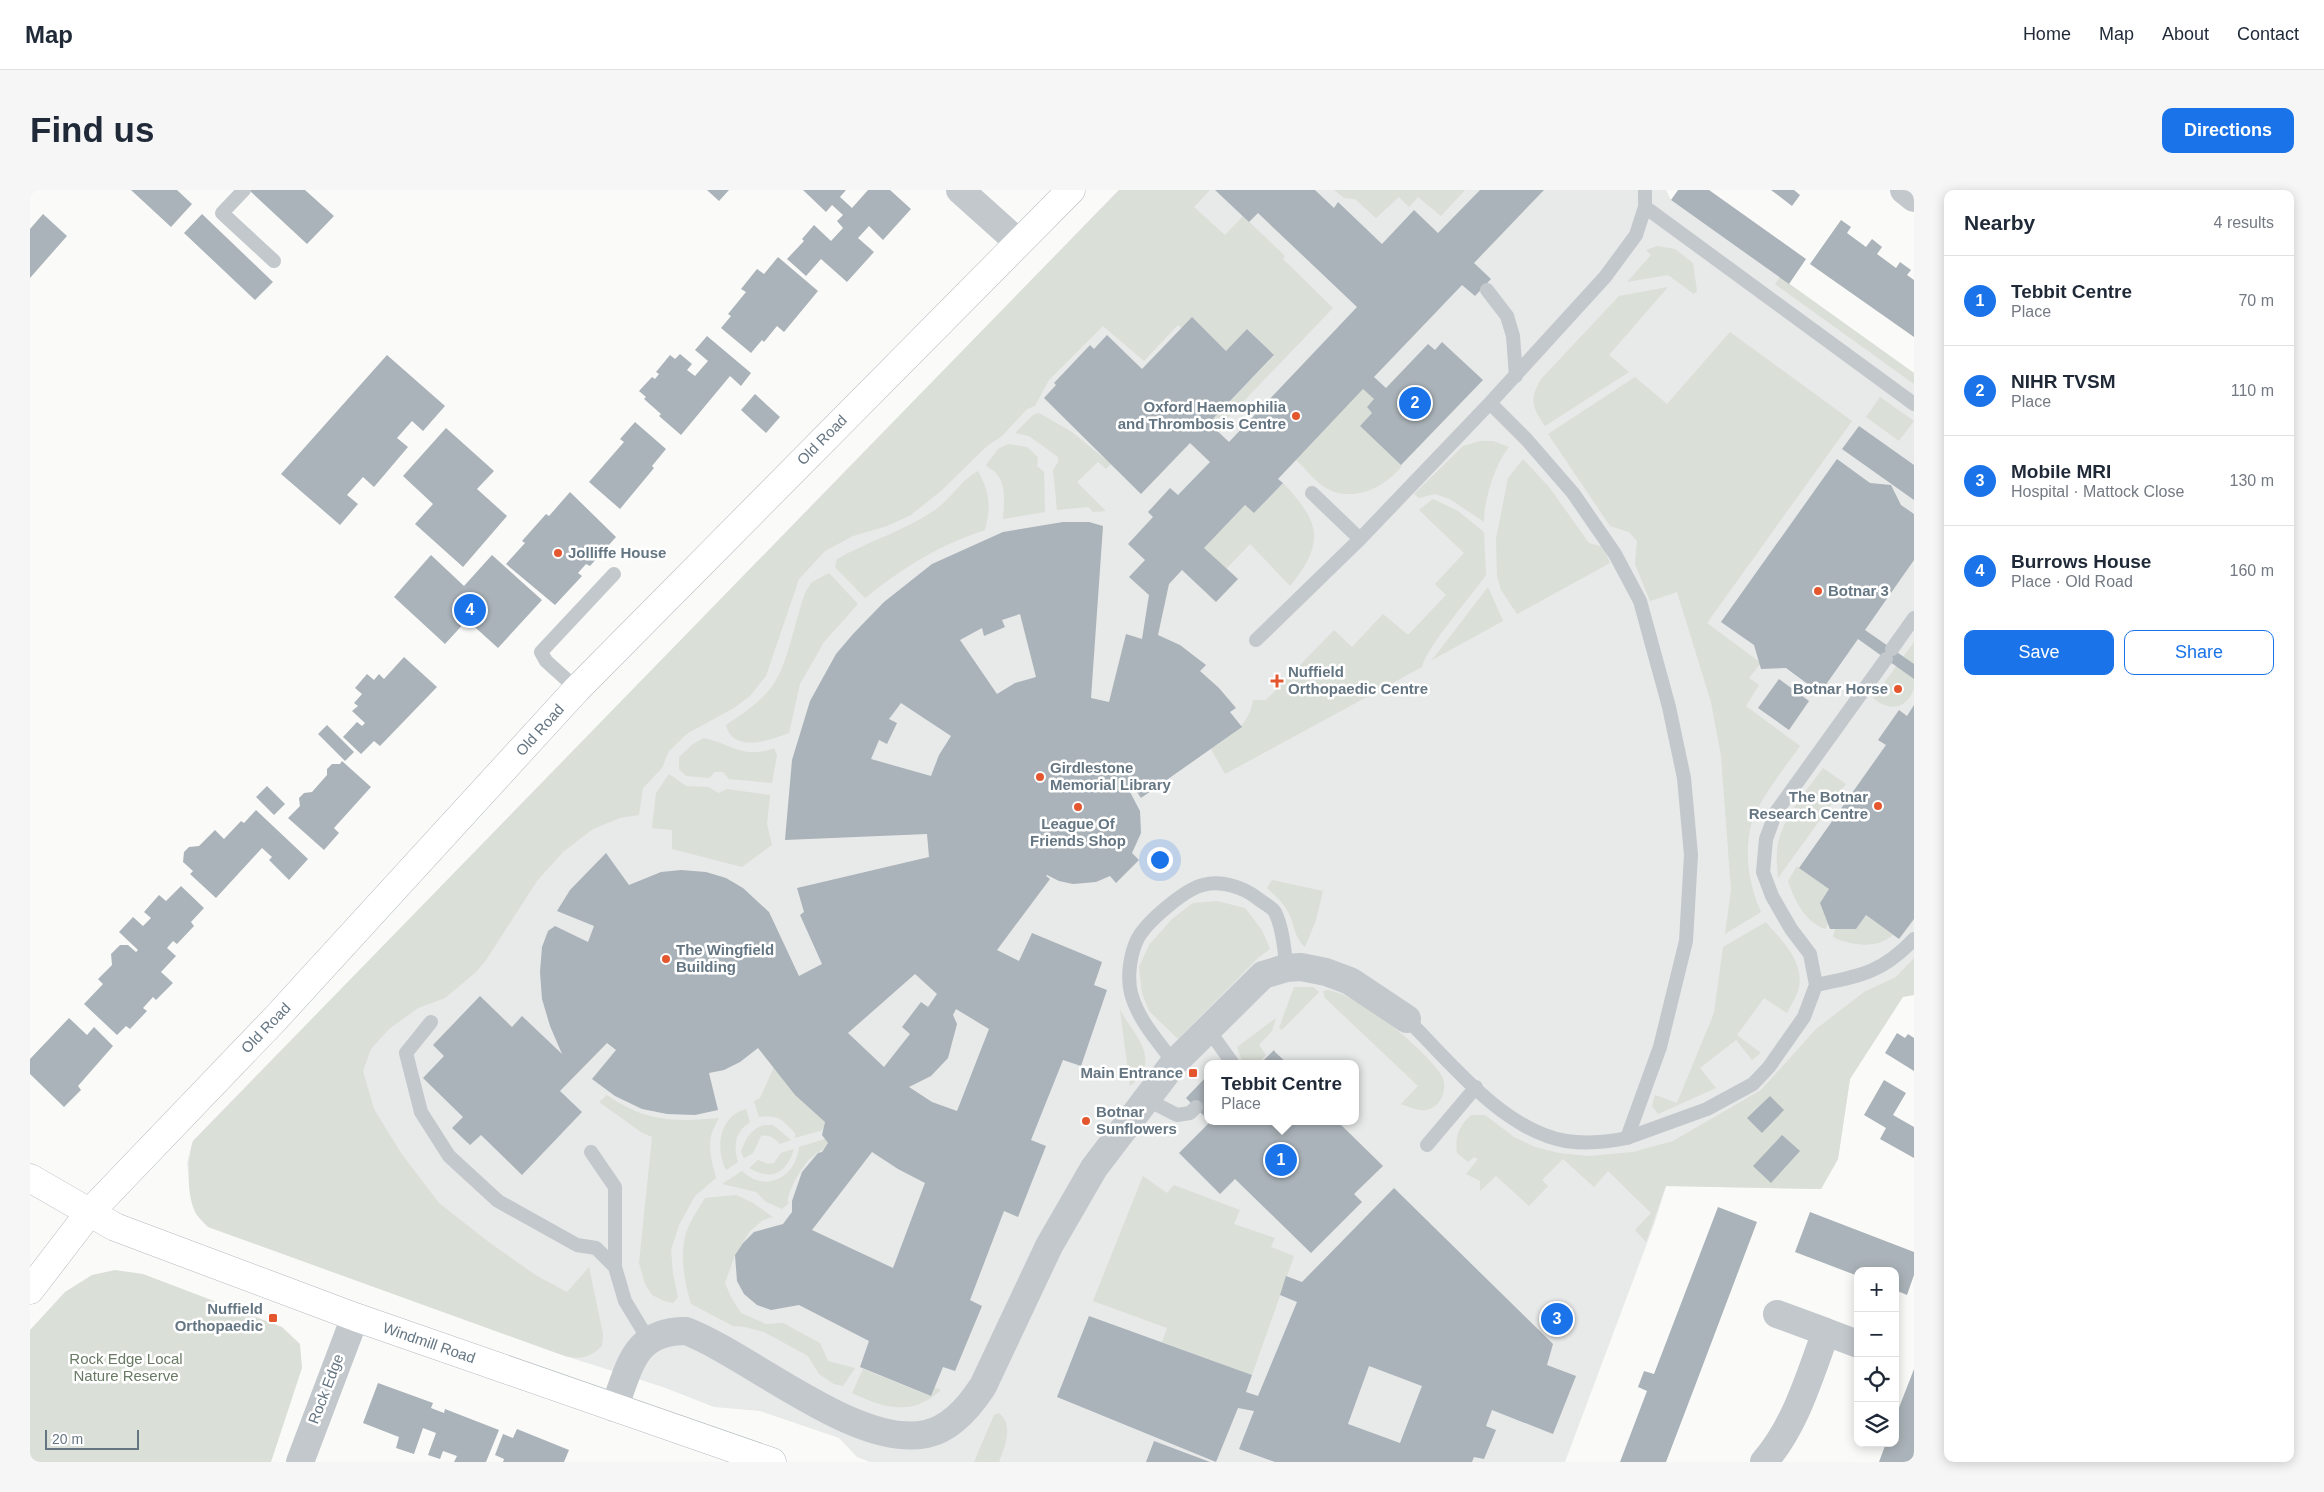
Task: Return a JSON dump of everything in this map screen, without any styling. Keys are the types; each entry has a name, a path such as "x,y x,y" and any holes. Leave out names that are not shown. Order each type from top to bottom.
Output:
{"street":[{"path":"960,190 1018,242"},
{"name":"Old Road","path":"30,1290 89,1213 276,1019 577,689 1071,190"},
{"path":"1904,190 1914,198"},
{"path":"614,1408 638,1350 648,1339 661,1333 686,1331 827,1410 885,1434 905,1436 927,1434 944,1426 972,1402 983,1386 1049,1246 1094,1168 1174,1064 1263,975 1286,968 1301,967 1326,972 1350,981 1407,1019"},
{"name":"Windmill Road","path":"30,1178 115,1227 355,1317 772,1462"},
{"path":"1777,1314 1854,1342"},
{"name":"Rock Edge","path":"300,1462 355,1317"},
{"path":"1764,1462 1789,1426 1800,1404 1826,1332"}],"lane":[{"path":"244,190 222,213 274,261"},
{"path":"1256,640 1360,539 1516,376 1605,277 1636,235 1645,207 1645,190"},
{"path":"1645,207 1914,404"},
{"path":"1487,290 1507,316 1513,336 1516,376"},
{"path":"1490,403 1573,493 1615,554 1640,600 1669,707 1684,778 1690,855 1686,941 1660,1047 1627,1138"},
{"path":"1312,493 1360,539"},
{"path":"577,689 546,661 541,652 614,574"},
{"path":"1407,1019 1502,1110 1530,1129 1565,1141 1604,1142 1627,1138 1707,1109 1753,1084 1769,1068 1804,1017 1816,985 1810,954 1791,929 1772,896 1763,872 1766,839 1776,812 1914,618"},
{"path":"1174,1064 1139,1016 1130,991 1130,965 1137,939 1179,897 1204,885 1235,886 1252,895 1274,911 1284,943 1286,968"},
{"path":"1816,985 1862,976 1896,958 1914,939"},
{"path":"431,1022 406,1053 421,1112 449,1156 498,1201 577,1245 596,1248 615,1267"},
{"path":"1208,1029 1230,1060"},
{"path":"1427,1145 1476,1087"},
{"path":"1146,1099 1176,1114 1190,1113 1196,1107"},
{"path":"591,1152 616,1187 615,1267 625,1301 648,1339"}],"shaded area":[{"name":"Nuffield Orthopaedic Centre","path":"1119,190 1666,190 1671,200 1914,373 1914,990 1903,996 1850,1079 1838,1159 1821,1189 1666,1186 1655,1222 1565,1462 870,1462 857,1457 839,1438 760,1411 714,1407 663,1387 565,1356 208,1227 196,1214 187,1163 193,1141"}],"green space":[{"path":"1119,190 1210,190 1194,207 1225,235 1243,216 1285,256 1283,259 1333,308 1216,430 1209,423 1274,356 1248,329 1226,351 1192,318 1182,328 1178,325 1144,361 1103,326 1049,380 1035,406 1027,409 1002,436 987,446 942,490 911,515 887,526 853,536 825,551 799,579 766,676 750,696 734,708 688,733 669,751 662,768 643,788 639,815 620,818 593,829 563,852 537,881 486,960 476,972 445,998 418,1008 389,1029 371,1049 363,1071 374,1109 401,1153 439,1203 490,1243 537,1276 567,1292 589,1267 603,1334 602,1346 594,1353 585,1357 565,1356 208,1227 193,1208 189,1189 189,1168 193,1141"},
{"path":"1334,190 1465,190 1441,216 1418,197 1409,207 1399,197 1376,218 1355,199 1344,198"},
{"path":"1657,246 1675,249 1693,263 1697,291 1694,294 1668,275 1627,282 1651,255 1646,250"},
{"path":"1780,277 1914,373 1914,384 1775,284"},
{"path":"1668,287 1609,355 1629,372 1545,426 1537,414 1534,403 1537,386 1541,379 1619,296"},
{"path":"1730,332 1852,421 1707,623 1761,663 1749,678 1759,685 1746,706 1800,746 1765,795 1751,825 1748,847 1749,870 1753,892 1761,912 1725,934 1731,890 1721,756 1711,702 1677,592 1650,601 1635,564 1637,541 1629,532 1610,526 1548,434 1635,377 1667,404"},
{"path":"1363,389 1374,399 1367,407 1372,413 1360,426 1402,466 1386,481 1367,491 1356,494 1335,492 1320,484 1296,460"},
{"path":"1880,397 1914,421 1899,441 1866,417"},
{"path":"1039,413 1072,432 1111,464 1106,469 1098,462 1077,482 1106,511 1093,512 1088,507 1057,510 1053,470 1058,462 1058,457 1029,436 1015,433 1033,415"},
{"path":"1480,441 1493,441 1509,447 1499,463 1491,483 1484,522 1450,499 1435,494 1419,498 1414,494 1463,446"},
{"path":"1008,444 1027,447 1038,457 1037,466 1044,472 1045,512 1003,519 1003,488 999,477 986,465 998,449"},
{"path":"1523,459 1549,487 1589,543 1603,547 1610,563 1517,614 1501,590 1497,575 1496,539 1508,478"},
{"path":"978,471 985,486 989,507 985,530 951,543 922,558 865,598 835,567 837,559 911,524 935,510 966,479"},
{"path":"1283,483 1305,509 1314,533 1309,557 1302,571 1290,586 1250,544 1226,569 1204,548 1245,505 1254,513"},
{"path":"1433,499 1458,511 1484,532 1486,575 1441,633 1422,667 1225,774 1211,749 1238,729 1248,717 1253,700 1266,700 1334,630 1352,647 1383,614 1408,635 1446,595 1435,584 1464,553 1419,510"},
{"path":"829,573 858,604 824,642 800,684 789,733 763,741 744,742 736,739 730,734 726,725 744,713 770,689 782,669 806,591 812,582"},
{"path":"1488,587 1503,621 1432,660"},
{"path":"1914,642 1914,689 1910,696 1906,702 1896,707 1879,702 1873,698"},
{"path":"704,738 746,752 764,751 774,748 777,755 772,783 729,779 723,772 715,772 709,778 686,776 679,769 679,757 693,744"},
{"path":"1823,768 1846,784 1778,878 1777,846 1780,836 1799,800"},
{"path":"669,774 686,786 708,787 719,793 727,789 770,795 767,824 772,845 742,867 672,849 672,830 652,828 656,793"},
{"path":"1797,866 1829,889 1820,903 1828,924 1825,929 1806,916 1794,896 1788,881"},
{"path":"1272,880 1323,891 1316,920 1305,947 1297,937 1286,908 1267,888"},
{"path":"1217,901 1245,908 1262,930 1270,949 1258,958 1178,1039 1149,1011 1142,993 1139,967 1149,945 1172,919 1193,903"},
{"path":"1866,915 1893,935 1880,942 1864,945 1833,937 1835,929 1856,929"},
{"path":"1766,922 1790,952 1798,968 1800,977 1799,987 1787,1013 1764,998 1737,1035 1761,1053 1752,1060 1736,1040 1700,1068 1716,1088 1658,1114 1652,1106 1655,1095 1677,1103 1714,1013 1723,947"},
{"path":"1914,958 1914,995 1903,997 1850,1079 1838,1159 1821,1189 1666,1186 1646,1242 1635,1230 1651,1213 1608,1171 1594,1187 1563,1159 1542,1180 1548,1186 1529,1206 1496,1176 1480,1191 1480,1181 1466,1174 1478,1159 1474,1157 1468,1162 1457,1153 1457,1136 1463,1123 1471,1115 1485,1115 1514,1137 1535,1147 1559,1153 1588,1156 1633,1152 1673,1141 1761,1090 1816,1029 1864,992 1896,977"},
{"path":"1294,987 1313,987 1319,992 1282,1030 1279,1028"},
{"path":"1328,990 1356,1001 1372,1012 1405,1037 1431,1062 1443,1079 1444,1092 1438,1104 1427,1110 1420,1110 1401,1104 1418,1086 1325,998 1323,991"},
{"path":"1120,1010 1143,1048 1145,1057 1144,1067 1140,1076 1130,1086"},
{"path":"1276,1018 1272,1031 1259,1045 1266,1055 1261,1060 1242,1060 1237,1047"},
{"path":"774,1067 795,1095 825,1122 823,1130 795,1138 795,1133 780,1119 776,1117 759,1117 754,1101 760,1098"},
{"path":"607,1095 634,1111 660,1118 688,1120 719,1118 710,1140 716,1178 695,1196 679,1225 671,1250 673,1274 678,1297 673,1303 652,1295 645,1284 639,1263 652,1137 641,1132 599,1102"},
{"path":"746,1109 750,1122 741,1130 736,1139 738,1162 726,1170 721,1153 720,1143 722,1134 730,1119"},
{"path":"763,1125 773,1125 791,1140 780,1144 772,1137 761,1136 753,1153 744,1158 741,1152 746,1139 754,1130"},
{"path":"825,1139 828,1143 803,1167 789,1193 788,1204 782,1209 766,1202 756,1192 722,1184 742,1171 751,1178 761,1181 778,1179 792,1167 797,1158 799,1147"},
{"path":"794,1149 787,1164 777,1173 765,1174 749,1168 758,1160 768,1164 774,1163 781,1153"},
{"path":"1143,1176 1167,1193 1174,1185 1240,1210 1234,1224 1275,1238 1271,1247 1294,1256 1252,1375 1162,1342 1167,1328 1093,1301"},
{"path":"736,1195 753,1203 773,1217 763,1220 750,1231 735,1255 725,1283 731,1297 741,1313 766,1324 783,1323 820,1343 828,1361 855,1368 843,1386 834,1384 819,1374 808,1356 764,1332 733,1326 691,1304 683,1263 685,1237 688,1227 705,1198"},
{"name":"Rock Edge Local Nature Reserve","path":"115,1270 143,1274 282,1327 300,1344 302,1368 271,1462 30,1462 30,1330 65,1292 92,1275"},
{"path":"863,1369 930,1396 934,1387 941,1390 919,1404 909,1407 887,1406 875,1403 852,1393"},
{"path":"999,1413 1004,1418 1007,1436 999,1462 974,1462 994,1415"}],"building":[{"path":"131,190 177,190 192,204 171,227"},
{"path":"249,190 305,190 334,216 307,244"},
{"path":"707,190 729,190 719,201"},
{"path":"803,190 846,190 840,197 852,208 868,190 890,190 911,209 883,240 869,226 858,238 874,252 847,282 821,259 806,276 787,259 804,241 802,239 814,225 831,241 843,228 837,221 843,215 832,205 826,212"},
{"name":"The Wingfield Building","path":"1215,190 1315,190 1334,208 1338,202 1382,244 1414,210 1438,233 1480,190 1544,190 1474,263 1491,279 1475,296 1462,285 1374,377 1386,388 1428,344 1435,350 1442,342 1483,380 1401,465 1360,426 1372,413 1367,407 1374,399 1363,389 1278,479 1283,483 1254,513 1245,505 1204,548 1238,579 1216,602 1182,570 1169,584 1158,635 1180,645 1206,665 1200,671 1219,688 1236,708 1230,712 1242,727 1141,798 1135,789 1130,792 1140,811 1141,833 1132,853 1139,860 1116,883 1110,876 1096,882 1073,884 1059,881 1047,875 1050,879 997,950 1019,961 1032,933 1102,962 1094,985 1107,990 1081,1066 1063,1060 1031,1140 1046,1146 1018,1217 1004,1211 970,1300 982,1306 955,1371 943,1367 931,1396 860,1367 869,1341 799,1305 771,1310 757,1305 744,1294 737,1281 735,1255 754,1232 783,1224 792,1212 792,1201 802,1172 818,1153 822,1152 828,1143 822,1135 825,1122 795,1095 758,1048 740,1062 724,1070 709,1073 718,1110 695,1115 667,1114 642,1109 615,1096 592,1079 616,1050 607,1043 560,1091 582,1112 522,1175 481,1135 470,1145 452,1128 463,1117 423,1078 444,1056 433,1045 480,996 512,1027 522,1016 562,1054 550,1026 542,999 540,972 542,947 548,931 555,926 588,942 594,926 557,911 570,890 606,853 629,885 661,872 681,870 706,872 726,878 743,888 769,912 799,976 822,964 800,915 804,912 797,888 929,857 927,834 785,840 792,760 810,701 836,654 853,634 884,602 932,564 1003,532 1063,522 1089,522 1103,526 1091,698 1109,702 1126,634 1142,639 1149,595 1129,577 1145,560 1128,544 1153,517 1148,512 1170,488 1178,495 1210,462 1190,443 1141,494 1044,398 1056,385 1054,383 1090,345 1094,349 1107,335 1142,369 1192,317 1226,351 1247,329 1274,355 1209,423 1229,442 1357,307 1258,213 1249,222","holes":["1020,614 1036,677 1015,683 997,694 960,640 982,628 984,636 1005,627 1002,620","901,703 951,736 939,755 931,776 871,759 879,740 887,744 897,723 889,719","915,974 937,994 928,1007 921,1002 902,1027 910,1034 884,1067 848,1033","956,1009 989,1029 957,1111 932,1102 909,1087 931,1076 948,1058 957,1024 953,1015","872,1152 898,1169 925,1183 893,1268 812,1230"]},
{"path":"1678,190 1709,190 1806,259 1789,284 1671,200"},
{"path":"1771,190 1794,190 1800,195 1792,206"},
{"path":"43,214 67,236 30,278 30,229"},
{"path":"202,214 273,282 255,300 184,233"},
{"path":"1841,220 1851,227 1847,233 1866,247 1872,239 1882,247 1877,254 1896,268 1900,262 1911,270 1907,275 1914,280 1914,337 1810,264"},
{"path":"778,257 818,291 784,332 777,326 764,342 762,340 751,353 721,328 731,316 728,314 746,292 741,289 757,269 764,274"},
{"path":"707,336 751,373 741,386 730,376 681,435 659,416 661,414 644,399 646,397 639,391 652,377 655,379 659,374 656,372 670,355 675,359 680,354 692,364 687,370 695,376 708,361 695,350"},
{"path":"387,355 445,406 423,431 412,421 397,438 408,447 374,487 363,477 347,495 358,504 340,525 281,474"},
{"path":"755,394 780,417 766,433 741,410"},
{"path":"635,422 666,449 652,466 654,468 620,509 589,482 624,442 620,439"},
{"path":"1859,426 1914,465 1914,500 1842,449"},
{"path":"446,428 494,471 477,489 507,516 463,567 415,524 433,504 403,476"},
{"name":"Botnar 3","path":"1837,459 1870,483 1891,485 1901,505 1914,514 1914,560 1865,630 1914,664 1914,679 1858,639 1820,693 1786,668 1761,669 1754,645 1721,622"},
{"name":"Jolliffe House","path":"570,492 616,537 590,566 586,564 578,573 582,576 555,605 506,564 525,543 522,541 546,514 549,516"},
{"path":"431,555 464,586 492,555 542,600 498,648 467,620 445,644 394,597"},
{"path":"404,657 437,687 380,746 374,741 361,754 343,737 357,722 362,726 365,723 352,711 358,706 354,703 362,694 355,688 367,674 374,680 379,674 384,679"},
{"path":"1779,679 1809,701 1789,730 1758,708"},
{"name":"The Botnar Research Centre","path":"1914,705 1914,919 1899,939 1866,915 1856,929 1830,929 1820,903 1829,889 1799,868 1886,745 1878,740 1899,710 1907,716"},
{"path":"327,725 354,752 345,761 318,734"},
{"path":"342,761 371,787 334,828 339,833 324,850 288,818 300,806 299,798 304,793 312,792 327,775 327,769 332,764 340,764"},
{"path":"267,786 285,804 274,815 256,797"},
{"path":"256,810 308,859 289,880 269,860 272,857 262,848 216,898 190,874 193,871 183,862 184,852 189,847 199,846 215,830 224,839 241,821 244,823"},
{"path":"181,886 204,908 191,922 194,926 177,944 173,941 167,948 176,956 161,972 173,983 156,1000 153,997 143,1008 147,1011 130,1029 126,1026 117,1035 84,1004 103,984 98,979 112,965 111,954 120,945 128,945 136,952 138,950 119,932 133,917 143,926 151,918 144,912 159,895 166,901"},
{"path":"69,1018 87,1035 94,1027 113,1046 78,1086 81,1090 64,1107 30,1074 30,1059"},
{"path":"1897,1033 1905,1038 1908,1034 1914,1038 1914,1071 1885,1053"},
{"path":"1274,1050 1284,1060 1264,1060"},
{"path":"1204,1079 1204,1116 1186,1098"},
{"path":"1884,1080 1906,1093 1893,1115 1914,1127 1914,1158 1880,1139 1886,1128 1864,1115"},
{"path":"1770,1096 1784,1110 1762,1133 1747,1118"},
{"path":"1207,1125 1341,1125 1383,1166 1354,1194 1362,1202 1311,1253 1235,1179 1220,1194 1179,1153"},
{"path":"1782,1135 1800,1151 1771,1183 1753,1166"},
{"path":"1394,1188 1553,1344 1547,1365 1576,1376 1553,1434 1492,1410 1486,1426 1496,1430 1484,1459 1474,1457 1472,1462 1275,1462 1239,1449 1254,1411 1238,1408 1216,1462 1057,1397 1089,1316 1252,1375 1246,1392 1258,1396 1297,1302 1280,1295 1286,1276 1302,1282","holes":["1369,1366 1422,1386 1400,1443 1348,1424"]},
{"path":"1718,1207 1757,1222 1666,1462 1620,1462 1647,1391 1638,1387 1644,1371 1654,1374"},
{"path":"1810,1212 1914,1252 1914,1275 1907,1295 1899,1292 1899,1267 1854,1267 1854,1274 1795,1252"},
{"path":"1914,1369 1914,1462 1879,1462 1885,1447 1899,1447 1899,1408"},
{"path":"378,1383 433,1403 431,1408 444,1413 445,1409 499,1430 486,1462 454,1462 457,1456 443,1451 440,1459 428,1455 436,1433 423,1428 414,1454 396,1448 399,1437 363,1423"},
{"path":"517,1429 569,1450 564,1462 503,1462 504,1459 495,1455 503,1434 513,1438"},
{"path":"1154,1441 1210,1462 1146,1462"}],"place":[{"name":"NIHR TVSM","path":"1415,403"},
{"name":"Oxford Haemophilia and Thrombosis Centre","path":"1296,416"},
{"name":"Jolliffe House","path":"558,553"},
{"name":"Botnar 3","path":"1818,591"},
{"name":"Burrows House","path":"470,610"},
{"name":"Nuffield Orthopaedic Centre","path":"1277,681"},
{"name":"Botnar Horse","path":"1898,689"},
{"name":"Girdlestone Memorial Library","path":"1040,777"},
{"name":"The Botnar Research Centre","path":"1878,806"},
{"name":"League Of Friends Shop","path":"1078,807"},
{"name":"The Wingfield Building","path":"666,959"},
{"name":"Main Entrance","path":"1193,1073"},
{"name":"Botnar Sunflowers","path":"1086,1121"},
{"name":"Tebbit Centre","path":"1281,1160"},
{"name":"Nuffield Orthopaedic","path":"273,1318"},
{"name":"Mobile MRI","path":"1557,1319"}]}
